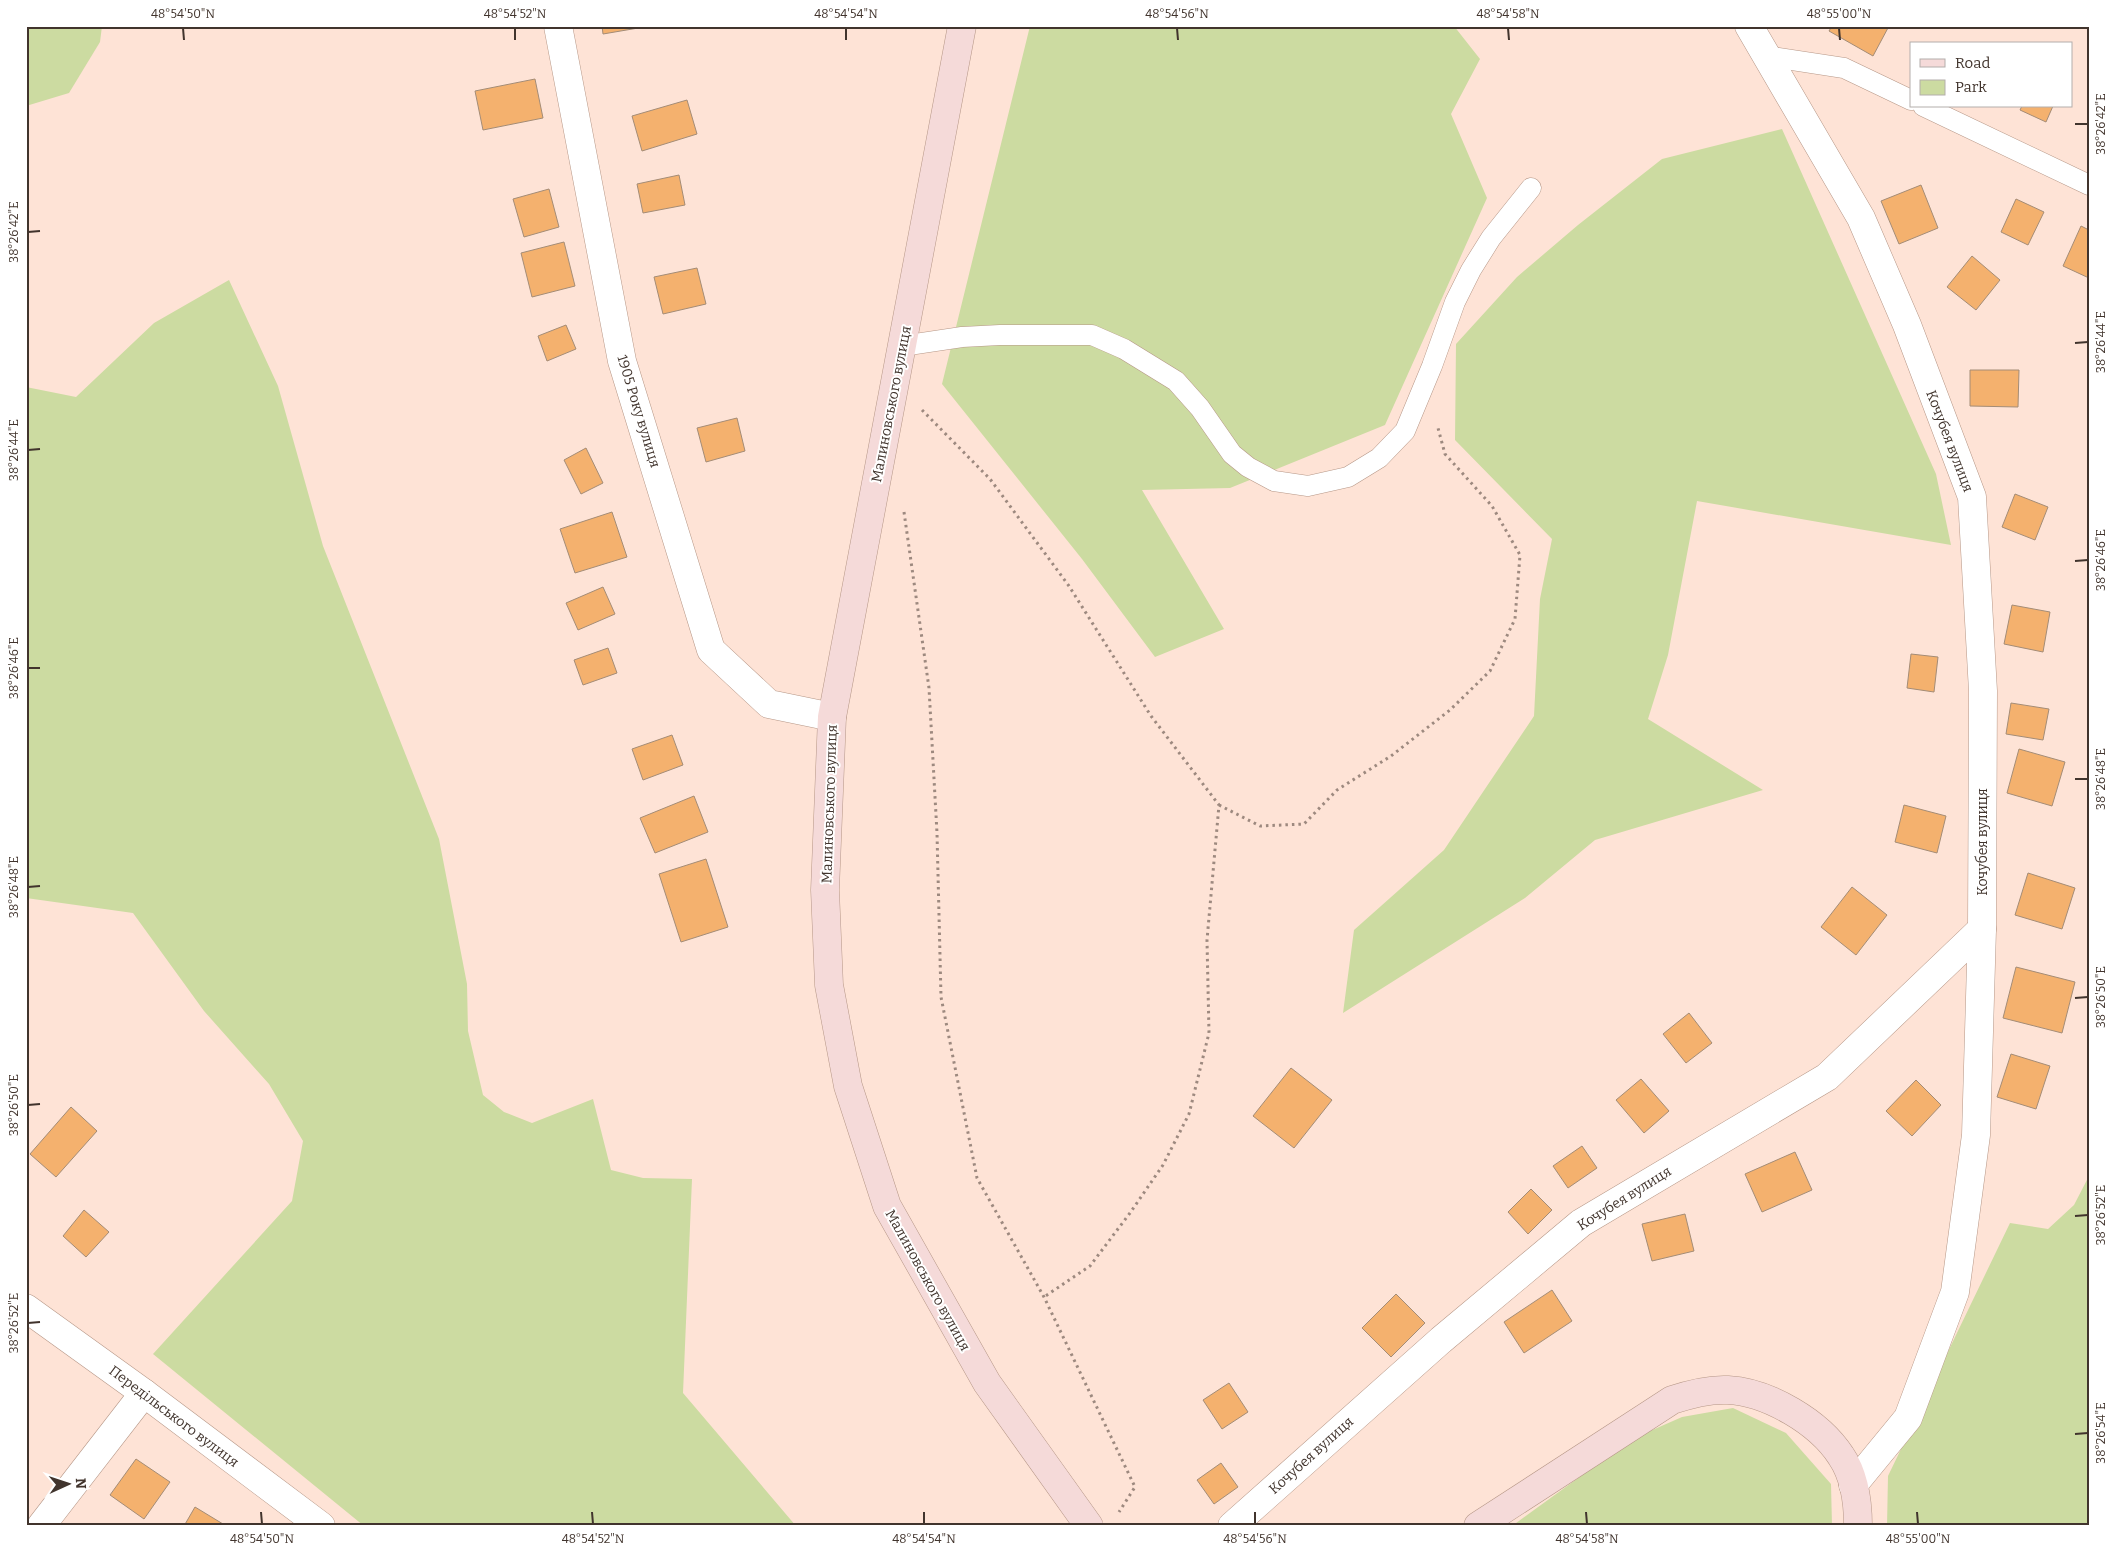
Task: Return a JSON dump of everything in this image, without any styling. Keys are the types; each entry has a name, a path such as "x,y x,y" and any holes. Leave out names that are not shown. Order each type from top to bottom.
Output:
{"main road":[{"name":"Малиновського вулиця","path":"962,26 832,717 825,890 829,985 848,1086 887,1206 987,1383 1090,1526"},
{"path":"1478,1526 1672,1400 1700,1392 1729,1390 1754,1395 1790,1410 1821,1432 1841,1456 1854,1484 1858,1526"}],"street":[{"name":"1905 Року вулиця","path":"558,26 622,361 712,650 769,704 832,717"},
{"name":"Кочубея вулиця","path":"1749,26 1861,218 1906,325 1972,497 1983,691 1982,929 1976,1135 1955,1292 1908,1418 1854,1484"},
{"name":"Кочубея вулиця","path":"1232,1526 1441,1340 1581,1223 1827,1077 1982,929"},
{"name":"Передільського вулиця","path":"26,1308 144,1393 321,1526"},
{"path":"41,1526 144,1393"}],"lane":[{"path":"1765,56 1844,68 1910,100"},
{"path":"1927,108 2089,185"},
{"path":"902,346 962,337 1092,335 1124,349 1176,381 1200,408 1232,454 1248,467 1274,481 1308,486 1348,477 1379,458 1405,431 1432,366 1455,302 1471,270 1491,238 1531,188"}],"path":[{"path":"895,383 990,479 1069,586 1151,716 1219,805 1260,826 1304,824 1336,790 1391,756 1450,710 1490,670 1515,618 1520,555 1492,506 1445,454 1438,427"},
{"path":"903,508 906,517 929,688 937,833 941,997 977,1178 1044,1297 1135,1487 1116,1518"},
{"path":"1044,1297 1090,1266 1163,1165 1189,1114 1208,1033 1207,940 1219,805"}],"green space":[{"path":"26,26 102,26 100,42 69,93 26,106"},
{"path":"1030,26 1454,26 1480,59 1451,114 1487,198 1385,425 1230,488 1142,490 1224,629 1155,657 1082,559 942,384"},
{"path":"1782,129 1936,474 1951,545 1697,501 1668,655 1648,719 1763,790 1595,840 1525,898 1343,1013 1354,930 1444,850 1534,716 1540,599 1552,539 1455,440 1456,344 1517,277 1578,225 1662,159"},
{"path":"229,280 278,386 323,546 439,839 467,984 468,1031 483,1095 504,1112 532,1123 593,1099 611,1170 643,1178 692,1179 683,1393 796,1526 364,1526 153,1354 292,1201 303,1141 269,1084 204,1011 133,913 26,898 26,387 76,397 154,323"},
{"path":"2089,1176 2089,1526 1887,1526 1888,1476 2010,1223 2048,1229 2074,1205"},
{"path":"1733,1408 1786,1433 1831,1484 1832,1526 1512,1526 1632,1439 1682,1417"}],"building":[{"path":"602,26 650,26 603,34"},
{"path":"1832,26 1889,26 1873,56 1829,31"},
{"path":"535,79 543,118 483,130 475,91"},
{"path":"687,100 697,134 642,151 632,116"},
{"path":"2021,108 2052,108 2046,122 2020,110"},
{"path":"679,175 685,205 643,213 637,184"},
{"path":"1921,185 1938,228 1899,244 1881,201"},
{"path":"549,189 559,227 524,237 513,199"},
{"path":"2016,199 2044,212 2028,245 2001,232"},
{"path":"2081,226 2089,230 2089,278 2063,266"},
{"path":"564,242 575,286 532,297 521,253"},
{"path":"1972,256 2000,280 1976,310 1947,287"},
{"path":"697,268 706,304 663,314 654,277"},
{"path":"566,325 576,349 547,361 538,336"},
{"path":"1970,370 2019,370 2018,407 1970,406"},
{"path":"737,418 745,451 706,462 697,428"},
{"path":"586,448 603,483 581,494 564,460"},
{"path":"2015,494 2048,507 2035,540 2002,527"},
{"path":"612,512 627,557 575,573 560,529"},
{"path":"603,587 615,614 578,630 566,603"},
{"path":"2012,605 2050,612 2043,652 2004,644"},
{"path":"608,648 617,673 583,685 574,660"},
{"path":"1911,654 1938,657 1934,692 1907,688"},
{"path":"2011,703 2049,709 2043,740 2006,734"},
{"path":"672,735 683,765 643,780 632,749"},
{"path":"2019,749 2065,762 2052,806 2007,793"},
{"path":"694,796 708,832 655,853 640,818"},
{"path":"1904,805 1946,816 1937,853 1895,842"},
{"path":"706,859 728,927 681,942 659,874"},
{"path":"2028,873 2075,888 2062,929 2015,915"},
{"path":"1852,887 1887,915 1856,955 1821,927"},
{"path":"2016,967 2075,982 2062,1033 2003,1018"},
{"path":"1689,1013 1712,1043 1686,1063 1663,1034"},
{"path":"2011,1054 2050,1066 2036,1109 1997,1097"},
{"path":"1291,1068 1332,1100 1294,1148 1253,1116"},
{"path":"1641,1079 1669,1111 1644,1133 1616,1100"},
{"path":"1916,1080 1941,1105 1912,1136 1886,1111"},
{"path":"71,1107 97,1131 56,1177 30,1154"},
{"path":"1582,1146 1597,1168 1568,1188 1553,1166"},
{"path":"1795,1152 1812,1190 1762,1212 1745,1174"},
{"path":"1531,1189 1552,1210 1528,1234 1508,1212"},
{"path":"84,1210 109,1232 86,1257 63,1236"},
{"path":"1685,1214 1694,1251 1652,1261 1642,1224"},
{"path":"1552,1290 1572,1321 1524,1353 1504,1322"},
{"path":"1396,1294 1425,1323 1391,1357 1362,1328"},
{"path":"1229,1383 1248,1412 1222,1429 1203,1400"},
{"path":"136,1459 170,1482 144,1519 110,1495"},
{"path":"1221,1463 1238,1487 1214,1504 1197,1480"},
{"path":"195,1507 223,1524 221,1526 184,1526"}]}
